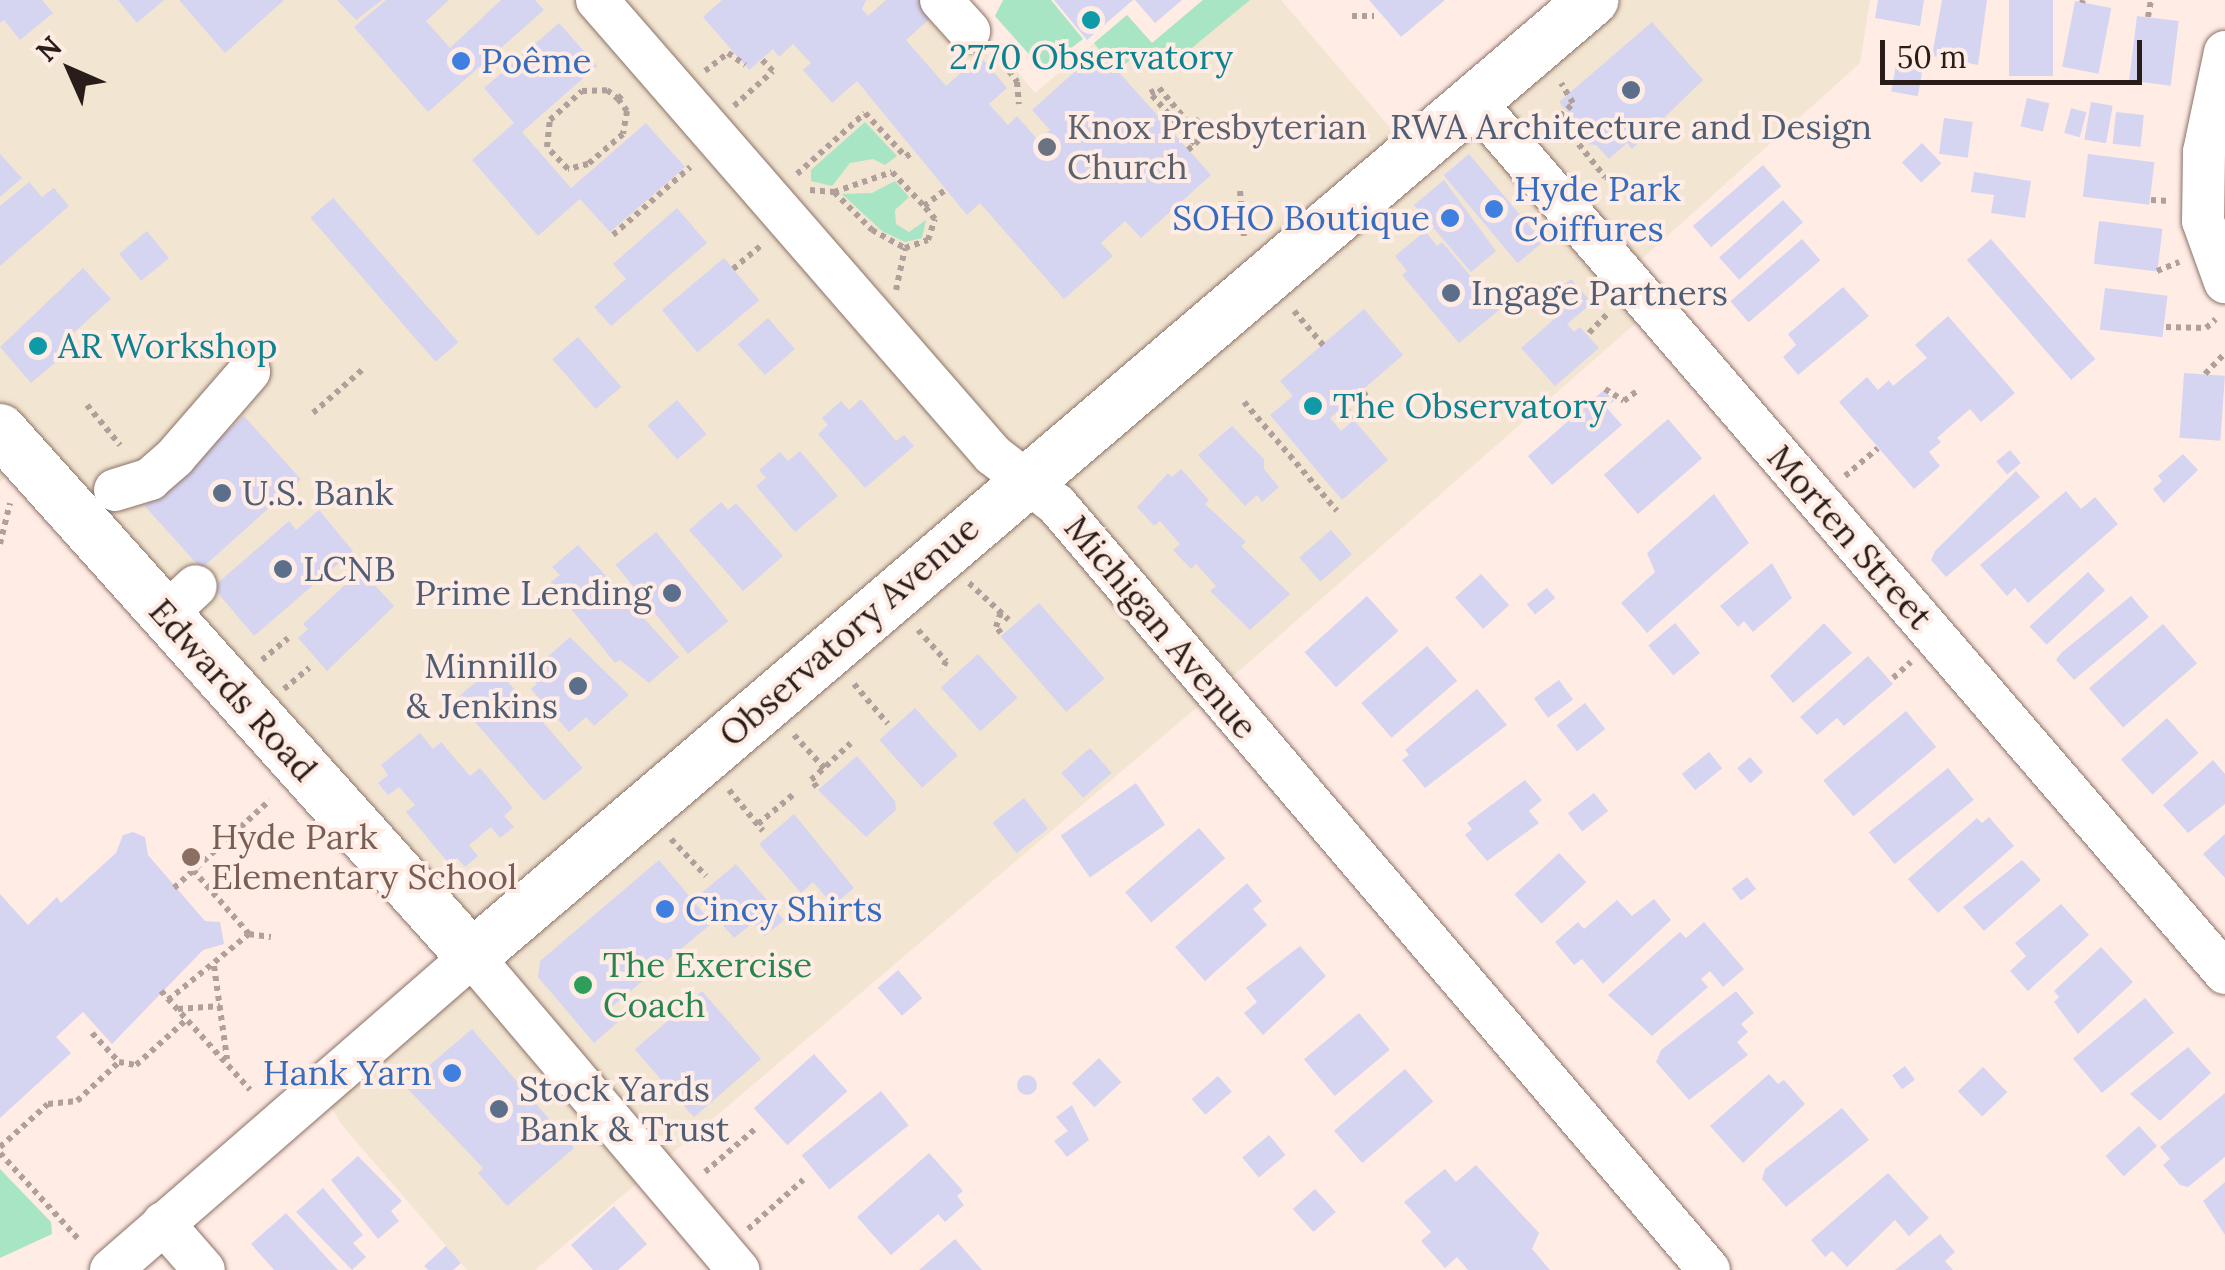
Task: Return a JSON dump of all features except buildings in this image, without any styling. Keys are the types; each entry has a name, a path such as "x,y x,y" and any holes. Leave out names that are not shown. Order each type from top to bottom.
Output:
{"main road":[{"name":"Observatory Avenue","path":"472,956 1024,479 1592,0"},
{"name":"Edwards Road","path":"0,430 180,600 472,956"}],"street":[{"name":"Michigan Avenue","path":"597,0 993,455 1057,505 1710,1270"},
{"path":"941,0 969,32"},
{"path":"2221,300 2202,222 2204,152 2225,52"},
{"name":"Morten Street","path":"1474,101 2225,973"},
{"path":"115,490 150,479 175,457 249,372"},
{"name":"Observatory Avenue","path":"111,1270 472,956"},
{"name":"Edwards Road","path":"472,956 741,1252"},
{"path":"163,1223 204,1270"}],"path":[{"path":"2148,17 2151,0"},
{"path":"1352,16 1374,16"},
{"path":"969,32 976,29 1017,82 1019,104"},
{"path":"700,75 728,53 745,64"},
{"path":"731,108 773,71 762,60"},
{"path":"1542,135 1560,121 1573,103 1556,78"},
{"path":"1195,144 1150,93 1158,88 1192,127 1199,119"},
{"path":"607,90 618,99 626,111 623,134 588,164 568,169 547,148 550,120 582,91 607,90"},
{"path":"618,99 625,92"},
{"path":"792,178 865,112 906,156 912,152"},
{"path":"1560,121 1606,177 1618,180"},
{"path":"1188,150 1209,130"},
{"path":"612,235 690,167"},
{"path":"804,192 834,192 892,172 935,219 928,240 905,248 872,230 834,192"},
{"path":"924,206 945,190"},
{"path":"1240,191 1244,238"},
{"path":"733,269 763,243"},
{"path":"902,278 905,248"},
{"path":"2157,271 2187,259"},
{"path":"2166,327 2206,328 2221,300"},
{"path":"1290,306 1323,344"},
{"path":"1589,333 1613,307"},
{"path":"2205,374 2225,353"},
{"path":"312,413 363,369"},
{"path":"1605,389 1624,401 1638,390"},
{"path":"1345,408 1356,419 1378,411 1364,392"},
{"path":"1244,402 1336,511"},
{"path":"87,405 120,445"},
{"path":"0,544 10,502"},
{"path":"968,582 1009,620"},
{"path":"1000,633 996,627 1001,612"},
{"path":"914,626 946,661 942,670"},
{"path":"260,662 288,638"},
{"path":"1894,678 1912,661"},
{"path":"283,690 309,668"},
{"path":"850,679 888,724"},
{"path":"790,730 824,768"},
{"path":"818,787 811,780 852,743"},
{"path":"725,785 761,828 794,794"},
{"path":"174,888 270,800"},
{"path":"667,834 706,876"},
{"path":"193,870 249,934 271,937"},
{"path":"168,1000 201,969 214,966 249,934"},
{"path":"214,966 227,1062"},
{"path":"160,991 250,1090"},
{"path":"176,1010 220,1006"},
{"path":"92,1033 119,1062 136,1065 186,1020"},
{"path":"80,1241 0,1150 48,1104 76,1101 119,1062"},
{"path":"637,1110 666,1084"},
{"path":"696,1180 755,1128"},
{"path":"741,1252 803,1180"}],"shaded area":[{"path":"0,0 957,0 1035,93 1127,15 1152,43 1203,0 1281,0 1411,152 1592,0 1870,0 1860,63 1625,274 1653,308 1216,691 535,1270 467,1270 341,1124 320,1087 472,957 25,460 0,482"}],"green space":[{"path":"1003,0 1051,0 1083,39 1043,70 995,16"},
{"path":"1203,0 1250,0 1165,70 1151,71 1137,54 1117,71 1094,43 1127,15 1152,43"},
{"path":"865,122 897,156 885,165 873,159 850,163 832,186 811,181 811,170"},
{"path":"895,181 909,197 895,210 896,224 909,232 926,220 922,238 905,242 882,231 842,194 872,193"},
{"path":"0,1169 51,1222 52,1234 0,1258"}],"place":[{"name":"2770 Observatory","path":"1091,20"},
{"name":"Poême","path":"461,61"},
{"name":"RWA Architecture and Design","path":"1631,90"},
{"name":"Knox Presbyterian Church","path":"1047,147"},
{"name":"Hyde Park Coiffures","path":"1494,209"},
{"name":"SOHO Boutique","path":"1450,218"},
{"name":"Ingage Partners","path":"1451,293"},
{"name":"AR Workshop","path":"38,346"},
{"name":"The Observatory","path":"1313,406"},
{"name":"U.S. Bank","path":"222,493"},
{"name":"LCNB","path":"283,569"},
{"name":"Prime Lending","path":"672,593"},
{"name":"Minnillo & Jenkins","path":"578,686"},
{"name":"Hyde Park Elementary School","path":"191,857"},
{"name":"Cincy Shirts","path":"665,909"},
{"name":"The Exercise Coach","path":"583,985"},
{"name":"Hank Yarn","path":"452,1073"},
{"name":"Stock Yards Bank & Trust","path":"499,1109"}]}
